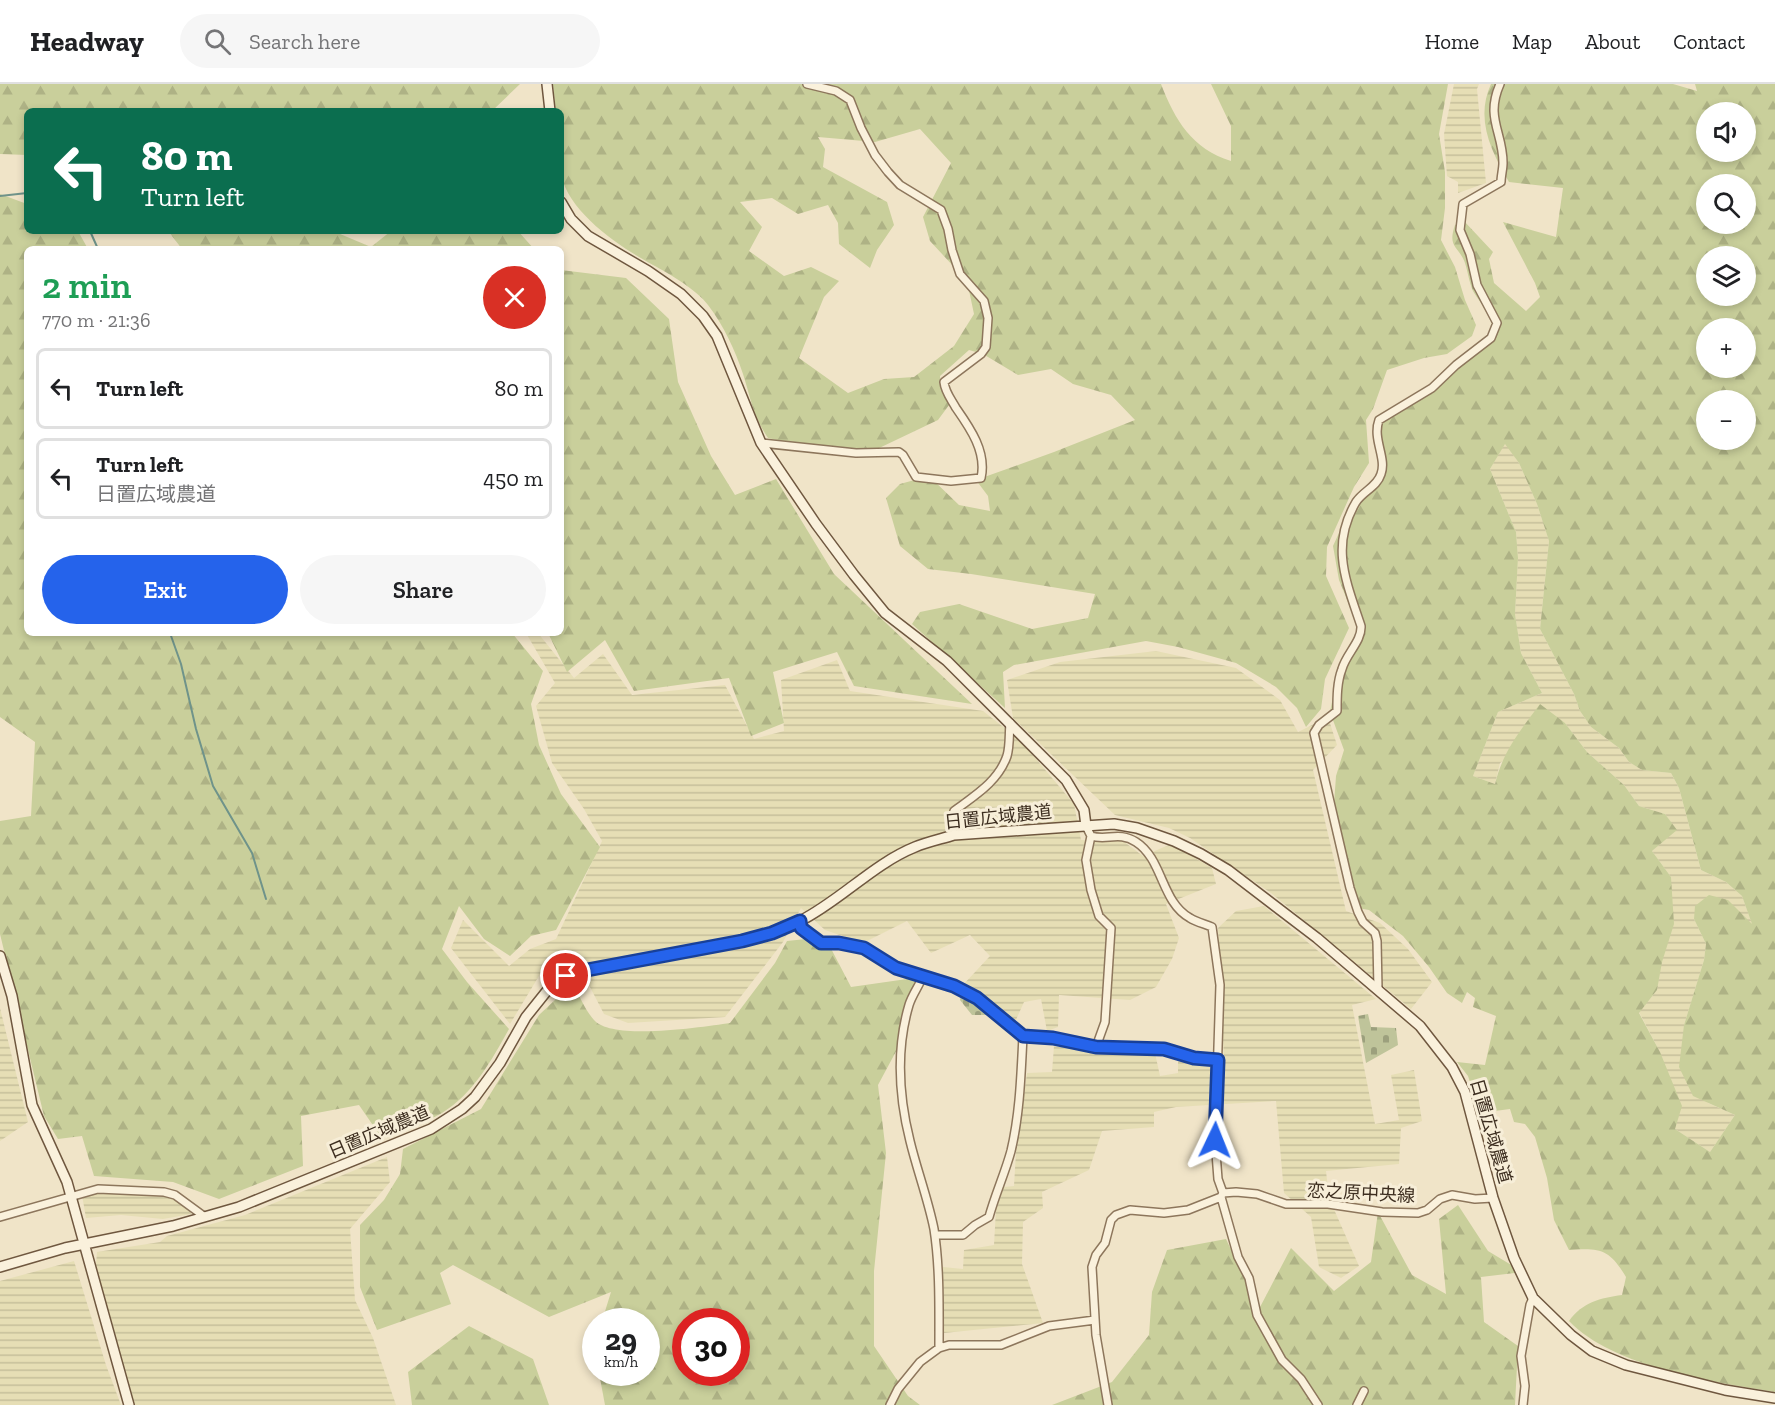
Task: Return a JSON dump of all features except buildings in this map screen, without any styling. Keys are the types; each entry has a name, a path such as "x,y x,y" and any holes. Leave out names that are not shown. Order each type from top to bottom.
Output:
{"street":[{"path":"547,84 550,108"},
{"path":"761,443 856,453 899,452 916,477 951,482 981,478 982,473 979,448 974,434 947,394 944,382 981,354 986,347 988,318 984,301 960,274 941,210 900,185 888,172 875,155 850,100 845,95 807,84"},
{"path":"1378,989 1377,941 1375,933 1358,912 1350,888 1314,733 1319,725 1337,711 1342,667 1362,634 1344,573 1342,533 1358,499 1376,484 1382,473 1376,429 1379,420 1432,388 1456,365 1491,338 1497,323 1477,285 1470,254 1460,230 1463,204 1501,182 1503,162 1494,120 1494,99 1500,84"},
{"path":"564,207 571,219 588,236 681,294 703,316 717,336 761,443 822,533 854,575 885,613 947,661 1066,780 1084,810 1086,826 1091,836 1086,860 1091,890 1099,916 1111,928 1105,1022 1096,1047"},
{"path":"954,835 952,823 954,812 987,786 998,773 1007,755 1010,722"},
{"name":"日置広域農道","path":"0,1267 84,1244 172,1226 240,1207 412,1138 446,1120 475,1097 500,1063 535,1005 546,992 566,976 772,933 800,921 829,904 887,862 913,847 954,835 1114,824 1137,828 1174,841 1201,854 1265,897 1420,1026 1452,1067 1465,1092 1493,1198 1514,1258 1533,1298 1571,1335 1592,1351 1626,1365 1725,1390 1775,1398"},
{"path":"1091,836 1118,835 1137,842 1146,849 1178,908 1189,917 1212,927 1220,985 1215,1140 1218,1179 1238,1257 1249,1278 1257,1316 1282,1360 1301,1379 1318,1405"},
{"path":"800,921 801,928 821,943 839,943 864,948 896,968 954,986 977,998 1023,1036 1053,1038 1096,1047 1164,1049 1194,1058 1218,1060"},
{"path":"0,956 12,996 32,1105 71,1196 129,1405"},
{"path":"923,976 910,1003 900,1062 902,1101 937,1252 939,1348"},
{"path":"934,1235 963,1235 989,1217 995,1192 1010,1152 1020,1095 1023,1036"},
{"path":"0,1217 98,1189 164,1192 176,1195 206,1217"},
{"name":"恋之原中央線","path":"1222,1195 1236,1192 1257,1194 1286,1204 1328,1204 1382,1212 1418,1213 1427,1210 1440,1199 1452,1195 1475,1199 1493,1198"},
{"path":"1108,1405 1095,1320 1092,1268 1096,1255 1105,1243 1111,1220 1116,1215 1130,1210 1164,1213 1188,1210 1222,1195"},
{"path":"1523,1405 1525,1386 1521,1356 1533,1298"},
{"path":"890,1405 898,1389 920,1362 939,1348 949,1345 1000,1345 1049,1326 1065,1326 1095,1320"},
{"path":"1357,1405 1364,1391"}],"shaded area":[{"path":"1454,84 1479,84 1477,89 1486,183 1458,193 1458,182 1447,176 1444,134"},
{"path":"1505,443 1519,463 1537,504 1549,541 1540,629 1574,694 1580,711 1591,727 1619,748 1629,762 1642,770 1671,773 1679,788 1701,870 1726,882 1742,896 1753,926 1694,919 1706,944 1704,960 1684,1025 1708,1103 1735,1115 1710,1152 1675,1129 1660,1052 1639,1012 1657,990 1671,877 1652,851 1676,830 1665,814 1639,806 1624,785 1587,752 1565,723 1500,763 1495,784 1473,776 1498,712 1542,693 1521,653 1515,614 1518,558 1516,532 1490,469"},
{"path":"528,636 540,636 574,678 603,654 632,695 725,685 754,739 784,731 781,680 837,660 850,691 983,711 1020,740 1074,804 1081,840 1123,841 1143,856 1171,844 1212,868 1216,884 1166,904 1179,938 1172,959 1156,987 1130,1000 1059,995 1058,1027 1047,1031 1041,999 1024,1002 1015,1022 988,999 962,986 990,956 970,935 931,953 907,921 863,943 825,930 801,908 783,942 725,1017 628,1023 604,1014 578,964 542,971 510,1024 451,948 463,920 509,966 530,949 556,939 602,841 584,809 552,763 536,706 555,683"},
{"path":"1156,651 1236,668 1280,700 1298,732 1328,717 1337,745 1313,770 1346,911 1380,923 1408,949 1432,982 1411,1009 1271,893 1190,838 1169,828 1115,815 1013,718 1007,680 1060,662"},
{"path":"1264,906 1376,999 1352,1005 1375,1124 1399,1120 1391,1075 1414,1070 1422,1121 1401,1128 1399,1164 1326,1171 1329,1198 1359,1266 1341,1278 1319,1267 1311,1217 1284,1193 1276,1101 1176,1107 1154,1112 1154,1127 1102,1131 1089,1170 1042,1192 1043,1208 1023,1222 1022,1264 1043,1323 944,1333 943,1267 963,1269 964,1250 994,1245 996,1209 1004,1187 1014,1186 1016,1152 1027,1073 1052,1072 1054,1046 1110,1053 1155,1053 1160,1076 1178,1073 1178,1058 1224,1060 1218,928 1236,911"},
{"path":"0,1008 28,1122 0,1141"},
{"path":"387,1157 390,1182 350,1229 355,1300 373,1338 396,1405 134,1405 121,1371 96,1265 97,1252 160,1242 167,1236 245,1215"},
{"path":"118,1192 173,1197 189,1208 191,1214 163,1219 121,1215 86,1218 82,1195"},
{"path":"74,1261 106,1365 121,1405 0,1405 0,1281"}],"green space":[{"path":"0,84 520,84 495,108 24,108 24,155 0,154"},
{"path":"553,84 1161,84 1172,110 1195,141 1217,156 1231,161 1231,126 1211,84 1448,84 1439,134 1445,172 1445,208 1441,240 1455,267 1465,300 1476,325 1472,336 1447,354 1424,358 1387,370 1373,409 1366,420 1369,463 1354,487 1327,547 1326,576 1349,628 1325,679 1321,709 1306,727 1297,708 1276,687 1236,663 1146,641 1014,665 1003,672 1005,708 912,624 920,612 959,604 1032,629 1088,618 1095,594 928,569 900,546 886,498 900,484 929,476 959,505 990,511 988,496 976,480 1135,420 1111,395 1073,384 1051,369 1018,375 983,354 969,350 940,376 941,386 952,401 938,420 875,450 814,448 768,438 756,415 733,347 708,305 683,283 640,258 598,228 585,216 564,183 564,108 556,108","holes":["920,129 951,163 923,217 930,241 967,281 974,314 954,346 914,377 884,379 848,393 799,358 824,297 839,281 811,267 784,276 749,251 762,227 740,202 772,198 798,214 828,205 838,223 839,244 870,268 877,250 894,225 887,202 823,167 825,149 818,137 875,142"]},
{"path":"1491,84 1673,84 1697,91 1695,84 1775,84 1775,1392 1694,1377 1637,1361 1588,1337 1569,1321 1580,1309 1592,1302 1622,1295 1626,1277 1614,1261 1603,1252 1589,1249 1569,1250 1554,1220 1547,1178 1535,1137 1525,1124 1514,1122 1510,1109 1480,1113 1468,1076 1457,1062 1485,1065 1496,1016 1473,1007 1475,998 1467,992 1462,1003 1447,993 1403,936 1369,910 1352,907 1332,832 1336,776 1344,750 1330,712 1337,677 1358,633 1339,580 1333,546 1354,500 1375,482 1379,467 1376,443 1378,429 1388,416 1415,398 1470,348 1484,345 1491,332 1490,318 1473,291 1463,257 1453,243 1455,225 1464,221 1493,252 1489,259 1494,283 1526,311 1540,297 1503,222 1556,237 1563,188 1509,182 1491,147 1485,122 1486,97","holes":["1505,444 1519,463 1537,504 1549,541 1540,629 1574,694 1580,711 1591,727 1619,748 1629,762 1642,770 1671,773 1679,788 1701,870 1726,882 1742,896 1752,924 1728,900 1709,895 1695,906 1694,919 1706,944 1704,960 1684,1025 1679,1067 1693,1096 1735,1115 1710,1152 1675,1129 1682,1106 1660,1052 1639,1013 1657,990 1662,962 1674,924 1671,877 1652,851 1677,830 1665,814 1639,806 1624,785 1587,752 1565,723 1540,704 1507,751 1495,784 1473,776 1498,712 1542,693 1521,653 1515,614 1518,558 1516,532 1490,469"]},
{"path":"0,194 24,203 24,234 80,234 86,246 24,246 24,636 514,636 543,671 531,704 539,745 561,794 600,847 556,930 531,936 510,956 484,939 459,906 442,949 467,982 509,1029 473,1086 442,1113 386,1138 381,1137 359,1105 301,1116 303,1166 219,1199 173,1182 94,1176 82,1136 58,1139 44,1116 0,934 0,821 31,816 35,742 0,717"},
{"path":"171,234 340,234 369,246 180,246"},
{"path":"387,234 521,234 531,246 372,246"},
{"path":"564,270 626,278 669,319 678,382 711,456 735,495 776,479 834,574 972,704 854,686 837,652 773,672 784,723 751,736 729,678 634,691 605,640 567,672 549,636 564,636"},
{"path":"825,937 851,987 921,977 900,1044 878,1085 886,1153 874,1271 874,1346 908,1396 920,1405 605,1405 601,1386 660,1386 660,1308 606,1308 611,1292 549,1317 453,1265 440,1273 451,1304 377,1330 360,1287 360,1225 384,1200 400,1174 403,1149 481,1109 539,1015 573,983 591,1016 604,1026 638,1031 699,1027 730,1023 775,963 787,941"},
{"path":"961,994 977,1002 988,1015 972,1015 960,1000"},
{"path":"1368,1014 1371,1027 1396,1028 1398,1045 1366,1063 1358,1016"},
{"path":"1458,1205 1488,1251 1523,1272 1481,1277 1484,1322 1518,1346 1515,1405 1052,1405 1112,1382 1149,1335 1152,1292 1167,1250 1226,1239 1259,1309 1291,1248 1334,1291 1371,1262 1378,1212 1412,1275 1446,1294 1439,1219"},
{"path":"469,1326 533,1359 549,1405 412,1405 408,1372"}],"waterway":[{"path":"0,196 24,193"},
{"path":"91,234 97,246"},
{"path":"171,636 181,664 196,729 213,786 252,853 266,899"}],"route":[{"path":"566,976 742,941 772,933 800,921 801,928 821,943 839,943 864,948 896,968 954,986 977,998 1008,1026 1023,1036 1053,1038 1096,1047 1164,1049 1194,1058 1218,1060 1215,1140"}]}
